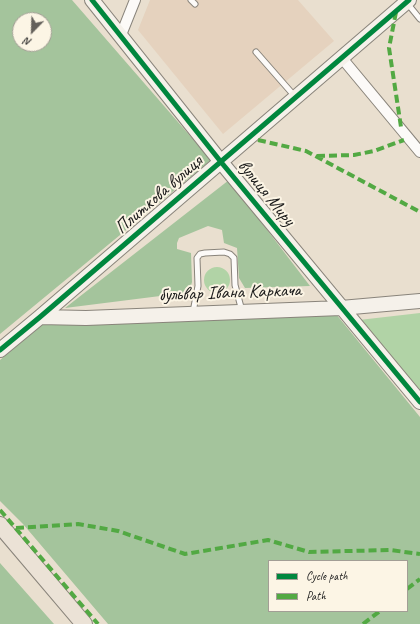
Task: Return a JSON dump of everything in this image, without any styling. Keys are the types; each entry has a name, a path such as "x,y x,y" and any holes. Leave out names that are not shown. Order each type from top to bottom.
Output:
{"main road":[{"path":"0,526 84,624"}],"street":[{"name":"вулиця Миру","path":"92,0 221,162 420,402"},
{"path":"121,35 135,0"},
{"name":"Плиткова вулиця","path":"0,350 408,1"},
{"path":"341,57 420,152"},
{"name":"бульвар Івана Каркача","path":"40,317 86,318 341,308 420,301"}],"lane":[{"path":"408,1 420,19"},
{"path":"256,52 291,92"},
{"path":"192,314 198,286 197,258 200,254 224,252 230,254 234,258 235,286 243,312"}],"shaded area":[{"path":"150,0 298,0 334,41 223,134 138,30"}],"green space":[{"path":"0,0 72,0 211,160 0,334"},
{"path":"229,180 310,286 245,288 239,278 237,248 224,243 222,230 208,226 179,238 177,243 177,249 191,253 192,282 190,289 184,293 65,308"},
{"path":"217,267 226,271 230,280 226,289 217,293 208,289 204,280 208,271"},
{"path":"420,313 420,392 359,320"},
{"path":"336,314 420,417 420,624 108,624 23,524 0,501 0,360 42,325"},
{"path":"0,563 54,624 0,624"}],"marked path":[{"path":"396,12 389,48 401,127"},
{"path":"258,140 306,151 420,212"},
{"path":"317,156 354,155 374,151 404,140"},
{"path":"0,510 98,624"},
{"path":"16,528 78,524 118,531 185,554 268,540 309,552 390,550 420,554"},
{"path":"408,588 420,579"},
{"path":"363,624 379,612"}],"cycle path":[{"path":"92,0 221,162 420,402"},
{"path":"0,350 409,0"}]}
